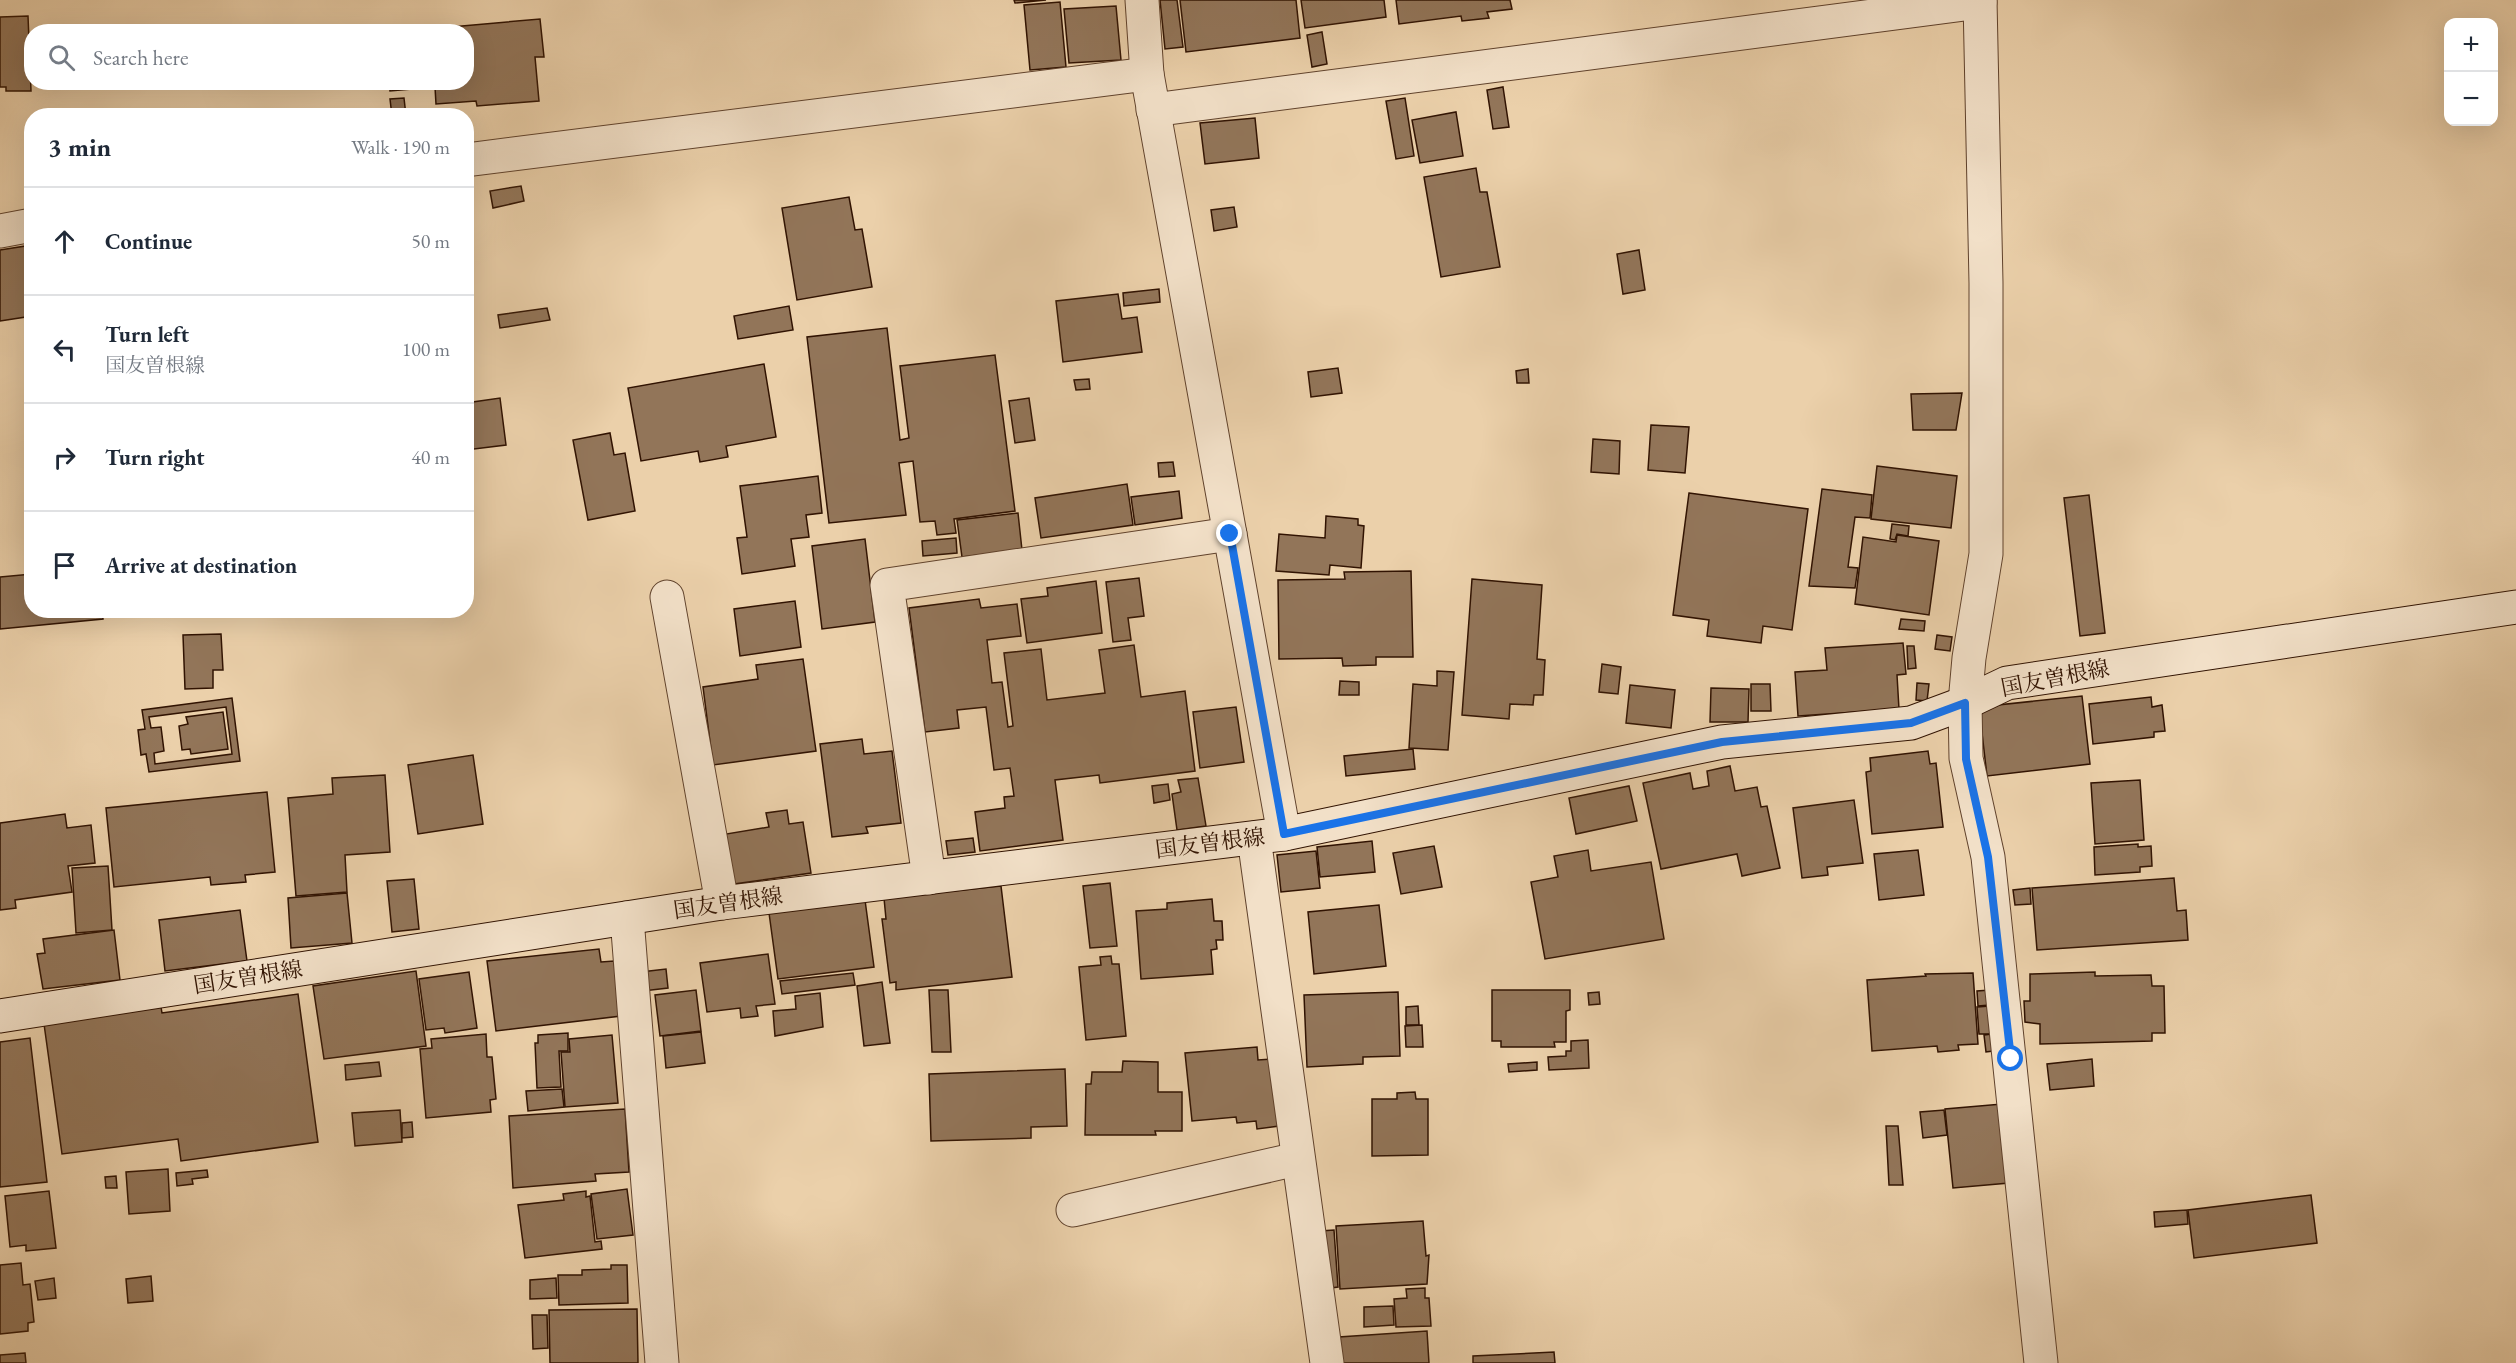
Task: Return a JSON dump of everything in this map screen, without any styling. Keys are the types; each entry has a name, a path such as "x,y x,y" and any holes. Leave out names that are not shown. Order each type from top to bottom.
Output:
{"street":[{"path":"1142,0 1147,74 1230,534 1269,836 1297,1159 1327,1363"},
{"path":"1154,110 1980,1 1986,283 1986,554 1969,658 1965,703 1966,759 1988,857 2040,1363"},
{"path":"474,159 1147,74"},
{"path":"0,231 24,226"},
{"path":"929,878 888,585 1230,534"},
{"path":"667,597 722,903"},
{"name":"国友曽根線","path":"0,1017 722,903 1269,836 1722,742 1911,723 1965,703 2007,682 2516,607"},
{"path":"627,918 662,1363"},
{"path":"1073,1210 1297,1159"}],"building":[{"path":"1014,0 1046,0 1015,3"},
{"path":"1160,0 1177,0 1183,47 1165,49"},
{"path":"1180,0 1296,0 1300,38 1186,52"},
{"path":"1301,0 1384,0 1386,17 1305,28"},
{"path":"1396,0 1510,0 1512,9 1487,12 1489,18 1462,21 1461,16 1399,24"},
{"path":"1060,2 1066,67 1030,70 1024,5"},
{"path":"1116,6 1121,60 1069,63 1064,9"},
{"path":"28,16 28,24 24,24 24,90 31,91 6,91 6,87 0,87 0,17"},
{"path":"540,19 544,57 535,57 539,101 477,106 476,101 436,104 435,90 474,90 474,25"},
{"path":"1322,32 1327,64 1312,67 1307,35"},
{"path":"1503,87 1509,127 1493,129 1487,90"},
{"path":"404,98 405,108 391,108 390,99"},
{"path":"1405,98 1414,156 1396,159 1386,101"},
{"path":"1456,112 1463,156 1420,163 1412,120"},
{"path":"1255,118 1259,158 1205,164 1200,123"},
{"path":"1476,168 1480,192 1487,192 1500,267 1441,277 1424,177"},
{"path":"521,186 524,201 493,208 490,191"},
{"path":"849,197 855,230 862,229 872,287 797,300 782,208"},
{"path":"1234,207 1237,227 1214,231 1211,210"},
{"path":"24,246 24,317 0,321 0,250"},
{"path":"1639,250 1645,290 1623,294 1617,254"},
{"path":"1159,289 1160,302 1124,306 1123,293"},
{"path":"1118,294 1122,319 1137,317 1142,352 1063,362 1056,301"},
{"path":"789,306 793,330 738,339 734,316"},
{"path":"547,308 550,320 500,328 498,315"},
{"path":"887,328 900,440 909,438 900,366 995,355 1015,511 954,519 956,533 937,535 935,521 920,522 913,461 899,463 906,515 829,523 807,337"},
{"path":"764,364 776,437 726,446 728,457 700,462 698,451 641,461 628,388"},
{"path":"1338,368 1342,393 1311,397 1308,372"},
{"path":"1528,369 1529,383 1517,383 1516,371"},
{"path":"1089,379 1090,389 1076,390 1074,380"},
{"path":"1962,393 1956,430 1913,430 1911,394"},
{"path":"500,398 506,445 474,449 474,402"},
{"path":"1029,398 1035,440 1015,443 1009,401"},
{"path":"1651,425 1689,427 1685,473 1648,470"},
{"path":"610,433 614,455 625,453 635,511 588,520 573,440"},
{"path":"1593,439 1620,441 1619,474 1591,472"},
{"path":"1173,462 1175,476 1159,477 1158,463"},
{"path":"1877,466 1957,476 1951,528 1871,519"},
{"path":"818,476 822,513 806,515 809,537 791,539 795,566 742,574 737,538 747,537 740,486"},
{"path":"1127,484 1133,525 1041,538 1035,498"},
{"path":"1822,489 1872,495 1870,518 1855,517 1848,567 1858,568 1855,588 1809,586"},
{"path":"1179,491 1182,518 1135,525 1131,497"},
{"path":"1689,493 1808,509 1792,630 1763,626 1761,643 1707,636 1709,620 1673,615"},
{"path":"2089,495 2105,633 2080,636 2064,498"},
{"path":"1018,513 1022,550 962,557 957,520"},
{"path":"1326,516 1358,519 1358,525 1364,526 1361,568 1330,565 1329,575 1276,571 1279,534 1325,538"},
{"path":"1892,524 1909,526 1908,536 1897,534 1895,540 1890,539"},
{"path":"1897,535 1939,541 1929,615 1855,604 1863,537 1896,542"},
{"path":"956,538 957,553 923,556 922,541"},
{"path":"865,539 875,622 822,629 812,546"},
{"path":"1411,571 1413,657 1376,657 1376,665 1343,666 1342,658 1279,659 1278,580 1345,579 1344,572"},
{"path":"24,575 24,618 103,619 0,629 0,577"},
{"path":"1139,578 1144,616 1128,618 1131,640 1113,642 1106,582"},
{"path":"1472,579 1542,585 1537,659 1545,660 1543,695 1534,695 1533,705 1510,704 1509,719 1462,715"},
{"path":"1096,581 1102,633 1027,643 1021,599 1048,596 1047,588"},
{"path":"979,599 981,608 1017,604 1021,636 987,640 992,683 1002,682 1008,727 1013,726 1004,653 1041,649 1047,700 1105,693 1099,650 1134,645 1141,697 1185,691 1195,771 1100,783 1099,775 1055,780 1063,840 980,851 975,812 1005,808 1004,797 1014,796 1010,768 994,770 986,707 957,710 959,728 925,732 909,608"},
{"path":"795,601 801,647 740,656 734,609"},
{"path":"1901,619 1925,621 1924,631 1899,629"},
{"path":"221,634 223,670 213,670 213,688 185,689 183,635"},
{"path":"1937,635 1952,637 1950,651 1935,649"},
{"path":"1903,643 1906,674 1897,675 1899,709 1798,716 1795,672 1827,670 1825,648"},
{"path":"1907,646 1914,646 1916,668 1908,669"},
{"path":"803,659 816,751 713,765 703,687 758,679 756,665"},
{"path":"1602,664 1621,667 1618,694 1599,692"},
{"path":"1437,671 1454,672 1448,750 1409,748 1413,684 1437,686"},
{"path":"1340,681 1359,682 1359,695 1339,695"},
{"path":"1917,683 1929,684 1927,701 1916,700"},
{"path":"1751,684 1770,684 1771,711 1751,711"},
{"path":"1630,685 1675,690 1671,728 1626,723"},
{"path":"1711,688 1749,689 1748,722 1710,722"},
{"path":"2082,696 2090,764 1987,776 1979,707"},
{"path":"2151,697 2152,707 2162,705 2165,731 2154,732 2154,737 2093,744 2089,704"},
{"path":"232,698 240,761 149,772 146,754 141,755 138,730 145,729 142,710","holes":["226,707 232,754 155,764 154,753 164,751 161,727 151,728 149,717"]},
{"path":"1236,707 1244,762 1200,768 1193,712"},
{"path":"223,712 228,749 191,754 190,749 182,750 179,726 188,724 186,717"},
{"path":"862,739 864,754 892,751 901,823 866,827 868,833 832,837 820,744"},
{"path":"1413,749 1415,769 1346,776 1344,756"},
{"path":"1928,751 1930,764 1936,763 1943,827 1872,834 1866,772 1871,771 1870,758"},
{"path":"473,755 483,824 418,834 408,765"},
{"path":"1730,766 1735,791 1757,787 1761,807 1767,806 1780,868 1742,876 1737,854 1661,869 1643,783 1690,773 1693,789 1709,786 1707,771"},
{"path":"385,775 390,852 345,855 347,892 296,896 288,798 333,794 332,778"},
{"path":"1198,778 1206,826 1177,830 1172,794 1181,792 1178,780"},
{"path":"2140,780 2144,840 2095,844 2091,783"},
{"path":"1168,784 1170,800 1154,803 1152,786"},
{"path":"1629,786 1637,821 1576,834 1569,798"},
{"path":"267,792 275,872 245,875 246,882 211,885 210,877 114,887 106,808"},
{"path":"1854,800 1863,863 1827,867 1828,875 1802,878 1793,808"},
{"path":"787,810 789,824 803,822 811,873 734,884 726,834 769,827 766,813"},
{"path":"65,814 67,828 91,825 95,863 68,866 72,892 15,900 16,908 0,910 0,823"},
{"path":"973,838 975,852 948,855 946,841"},
{"path":"1372,841 1375,872 1320,877 1317,847"},
{"path":"2138,844 2138,847 2151,846 2152,866 2140,867 2140,872 2095,875 2094,847"},
{"path":"1434,846 1442,887 1401,894 1393,853"},
{"path":"1588,850 1591,871 1651,862 1664,939 1545,959 1531,882 1558,877 1554,856"},
{"path":"1918,850 1924,895 1879,900 1874,854"},
{"path":"1316,851 1320,888 1281,892 1277,855"},
{"path":"108,866 112,930 76,933 72,868"},
{"path":"2174,878 2177,911 2186,910 2188,940 2037,950 2032,888"},
{"path":"414,879 419,929 392,932 387,881"},
{"path":"1110,883 1117,946 1090,948 1083,886"},
{"path":"1001,886 1012,977 896,990 896,982 890,983 882,919 886,919 884,898"},
{"path":"2030,888 2031,904 2015,905 2013,890"},
{"path":"347,893 352,943 291,948 288,898"},
{"path":"1212,899 1214,921 1222,921 1223,940 1216,940 1217,949 1211,950 1213,974 1141,979 1136,911 1167,909 1167,903"},
{"path":"865,900 874,967 778,979 769,913"},
{"path":"1379,905 1386,966 1314,974 1308,912"},
{"path":"240,910 247,961 165,971 159,920"},
{"path":"114,930 120,980 43,989 37,954 45,953 43,939"},
{"path":"599,949 601,962 614,961 621,1016 496,1031 487,961"},
{"path":"768,954 775,1004 756,1006 758,1016 741,1018 740,1008 707,1012 700,963"},
{"path":"1111,956 1112,964 1119,964 1126,1036 1086,1040 1079,967 1101,965 1100,957"},
{"path":"666,969 668,988 643,991 641,972"},
{"path":"416,971 426,1046 324,1059 313,986"},
{"path":"469,972 477,1028 445,1033 444,1028 426,1030 419,979"},
{"path":"2095,972 2095,976 2151,975 2152,986 2164,986 2165,1033 2152,1033 2152,1041 2040,1044 2040,1024 2025,1022 2024,1001 2030,1001 2030,974"},
{"path":"853,973 855,985 782,994 780,981"},
{"path":"1973,973 1978,1044 1958,1045 1959,1050 1938,1052 1937,1046 1872,1051 1867,980 1926,976 1925,974"},
{"path":"882,982 890,1043 864,1046 857,986"},
{"path":"696,990 701,1031 660,1036 655,995"},
{"path":"929,990 948,990 951,1052 932,1052"},
{"path":"1492,990 1570,990 1570,1010 1566,1011 1566,1042 1554,1042 1555,1047 1501,1047 1501,1041 1492,1041"},
{"path":"1990,990 1990,1005 1978,1006 1977,991"},
{"path":"1398,992 1400,1056 1363,1057 1363,1064 1307,1067 1304,995"},
{"path":"1599,992 1600,1004 1589,1005 1588,993"},
{"path":"820,993 823,1027 775,1036 773,1011 796,1009 795,996"},
{"path":"298,994 318,1142 181,1161 178,1139 62,1154 44,1024 161,1007 162,1013"},
{"path":"1418,1006 1419,1025 1406,1025 1406,1007"},
{"path":"1990,1006 1992,1034 1979,1034 1977,1007"},
{"path":"1422,1025 1423,1047 1406,1047 1405,1026"},
{"path":"701,1032 705,1063 666,1068 663,1036"},
{"path":"568,1033 568,1051 559,1051 561,1087 537,1088 535,1043 538,1043 538,1035"},
{"path":"486,1034 487,1057 492,1057 496,1099 490,1100 491,1112 426,1118 420,1049 432,1048 431,1039"},
{"path":"1992,1034 1993,1051 1986,1052 1984,1035"},
{"path":"612,1035 618,1103 565,1107 561,1052 570,1052 569,1039"},
{"path":"30,1038 47,1182 0,1187 0,1042"},
{"path":"1588,1040 1589,1068 1549,1070 1548,1057 1566,1056 1566,1051 1571,1051 1571,1041"},
{"path":"1257,1047 1258,1060 1272,1059 1279,1126 1257,1129 1256,1121 1237,1123 1236,1117 1192,1121 1185,1053"},
{"path":"2092,1059 2094,1086 2050,1090 2047,1064"},
{"path":"1123,1061 1158,1062 1158,1092 1182,1092 1182,1131 1155,1131 1156,1135 1085,1135 1086,1084 1091,1084 1092,1072 1122,1072"},
{"path":"379,1062 381,1076 346,1080 345,1065"},
{"path":"1537,1062 1537,1070 1509,1072 1508,1064"},
{"path":"1065,1069 1067,1126 1031,1127 1031,1138 931,1141 929,1074"},
{"path":"562,1089 564,1107 528,1111 526,1091"},
{"path":"1415,1092 1416,1099 1428,1099 1428,1155 1372,1156 1372,1099 1397,1099 1397,1093"},
{"path":"2002,1104 2009,1183 1953,1188 1945,1109"},
{"path":"625,1109 629,1172 595,1174 596,1181 513,1188 509,1116"},
{"path":"400,1110 402,1142 355,1146 352,1113"},
{"path":"1944,1110 1947,1135 1923,1138 1920,1112"},
{"path":"412,1122 413,1137 402,1138 402,1123"},
{"path":"1886,1126 1898,1126 1903,1185 1889,1185"},
{"path":"168,1169 170,1211 129,1214 126,1172"},
{"path":"207,1170 208,1177 192,1179 193,1184 177,1186 176,1173"},
{"path":"116,1176 117,1188 106,1188 105,1177"},
{"path":"627,1189 633,1235 597,1239 591,1194"},
{"path":"49,1191 56,1248 26,1251 26,1245 10,1247 5,1196"},
{"path":"586,1191 586,1197 590,1196 595,1242 601,1241 602,1249 525,1258 518,1205 564,1200 563,1194"},
{"path":"2311,1195 2317,1243 2194,1258 2188,1210"},
{"path":"2187,1210 2188,1224 2155,1227 2154,1212"},
{"path":"1423,1221 1426,1256 1429,1255 1427,1284 1340,1289 1336,1226"},
{"path":"1334,1230 1338,1287 1324,1289 1320,1231"},
{"path":"21,1263 23,1285 30,1284 34,1322 28,1323 28,1331 0,1334 0,1265"},
{"path":"611,1265 627,1265 628,1303 559,1305 558,1275 582,1275 582,1270 611,1269"},
{"path":"151,1276 153,1301 128,1303 126,1279"},
{"path":"54,1278 56,1298 38,1300 35,1281"},
{"path":"556,1278 557,1298 530,1299 530,1280"},
{"path":"1425,1288 1425,1298 1429,1298 1431,1326 1396,1327 1394,1299 1407,1298 1406,1289"},
{"path":"1393,1306 1394,1325 1364,1327 1364,1307"},
{"path":"637,1309 638,1363 550,1363 549,1310"},
{"path":"532,1315 547,1315 548,1348 533,1349"},
{"path":"1427,1331 1429,1363 1341,1363 1339,1337"},
{"path":"1554,1352 1555,1363 1473,1363 1473,1356"},
{"path":"25,1353 26,1363 0,1363 0,1355"}],"route":[{"path":"1230,534 1284,834 1722,742 1911,723 1965,703 1966,759 1988,857 2011,1059"}]}
